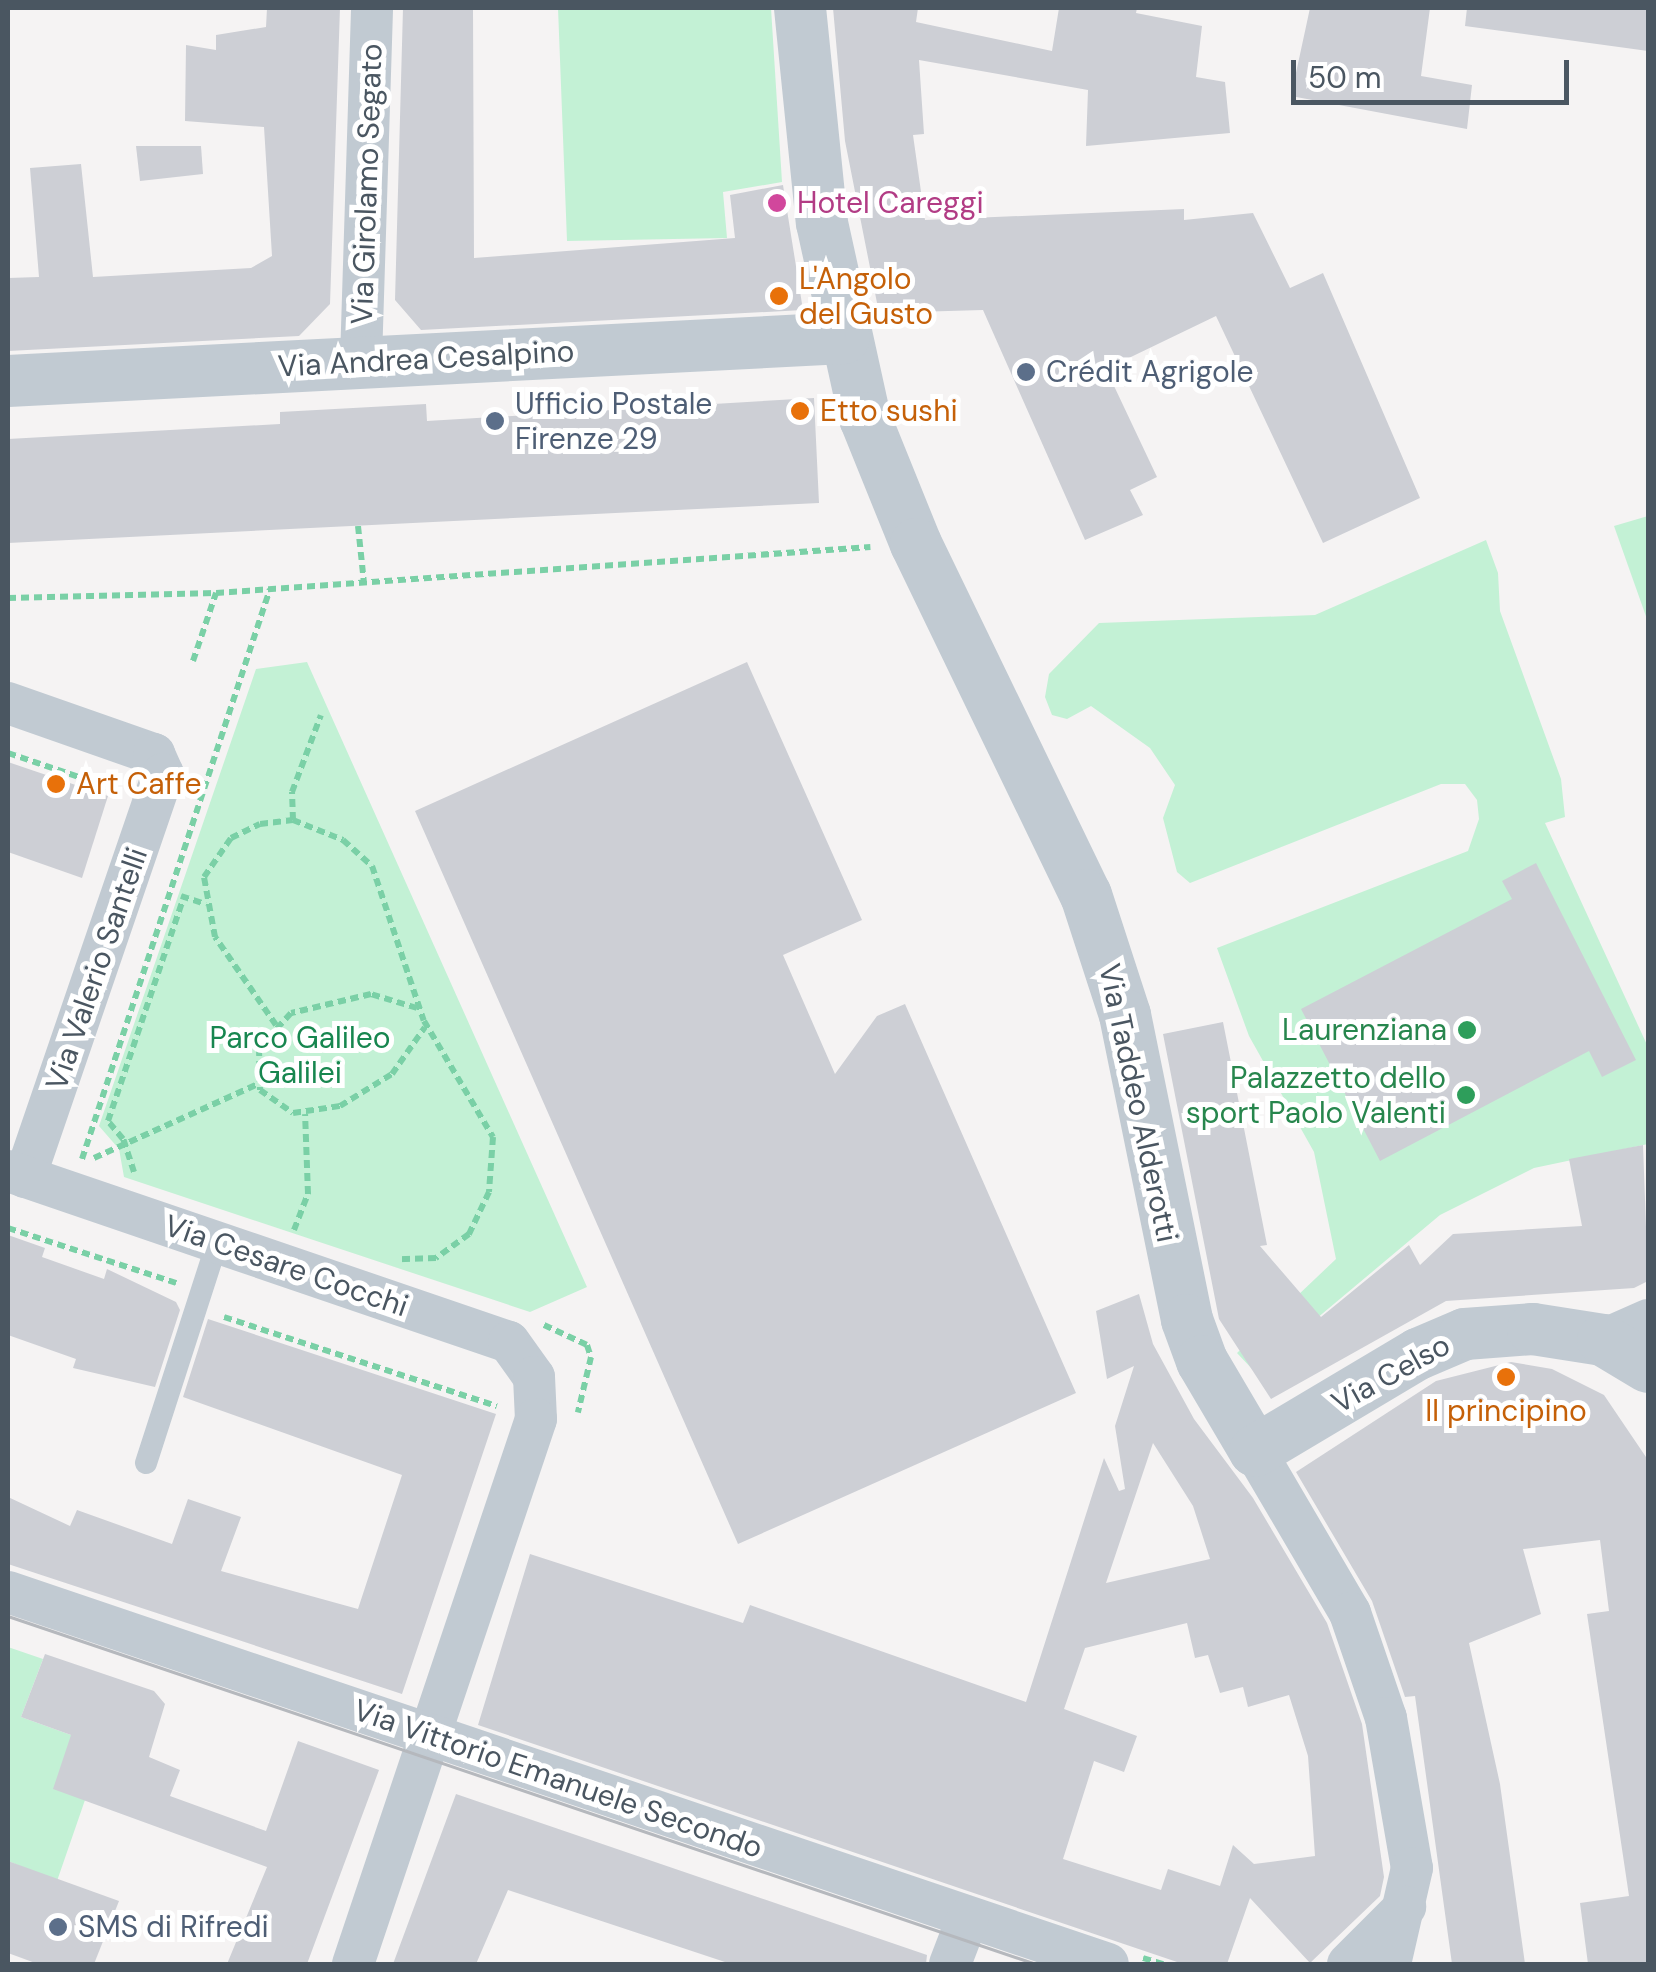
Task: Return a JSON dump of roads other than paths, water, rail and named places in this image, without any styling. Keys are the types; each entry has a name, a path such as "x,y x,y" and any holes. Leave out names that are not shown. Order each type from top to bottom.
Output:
{"street":[{"name":"Via Girolamo Segato","path":"361,360 372,8"},
{"name":"Via Taddeo Alderotti","path":"800,8 809,140 844,338 865,418 916,544 1086,895 1125,1015 1181,1300 1202,1362 1360,1635 1398,1773 1412,1868 1409,1903 1390,1964"},
{"name":"Via Andrea Cesalpino","path":"8,381 844,338"},
{"name":"Via Valerio Santelli","path":"8,704 162,760 163,774 16,1174"},
{"name":"Via Cesare Cocchi","path":"16,1174 509,1342 539,1390 536,1419 428,1734"},
{"name":"Via Celso","path":"1255,1451 1418,1354 1465,1334 1533,1329 1626,1330 1648,1367"},
{"name":"Via Vittorio Emanuele Secondo","path":"8,1592 1108,1964"},
{"path":"353,1964 428,1734"},
{"path":"1348,1964 1409,1903"},
{"path":"950,1964 968,1917"}],"lane":[{"path":"146,1463 217,1243"}],"tram line":[{"path":"8,1616 1036,1964"}],"place":[{"name":"Hotel Careggi","path":"777,203"},
{"name":"L'Angolo del Gusto","path":"779,296"},
{"name":"Crédit Agrigole","path":"1026,372"},
{"name":"Etto sushi","path":"800,411"},
{"name":"Ufficio Postale Firenze 29","path":"495,421"},
{"name":"Art Caffe","path":"56,784"},
{"name":"Laurenziana","path":"1467,1030"},
{"name":"Palazzetto dello sport Paolo Valenti","path":"1466,1095"},
{"name":"Il principino","path":"1506,1377"},
{"name":"SMS di Rifredi","path":"58,1927"}],"park label":[{"name":"Parco Galileo Galilei","path":"300,1055"}]}
